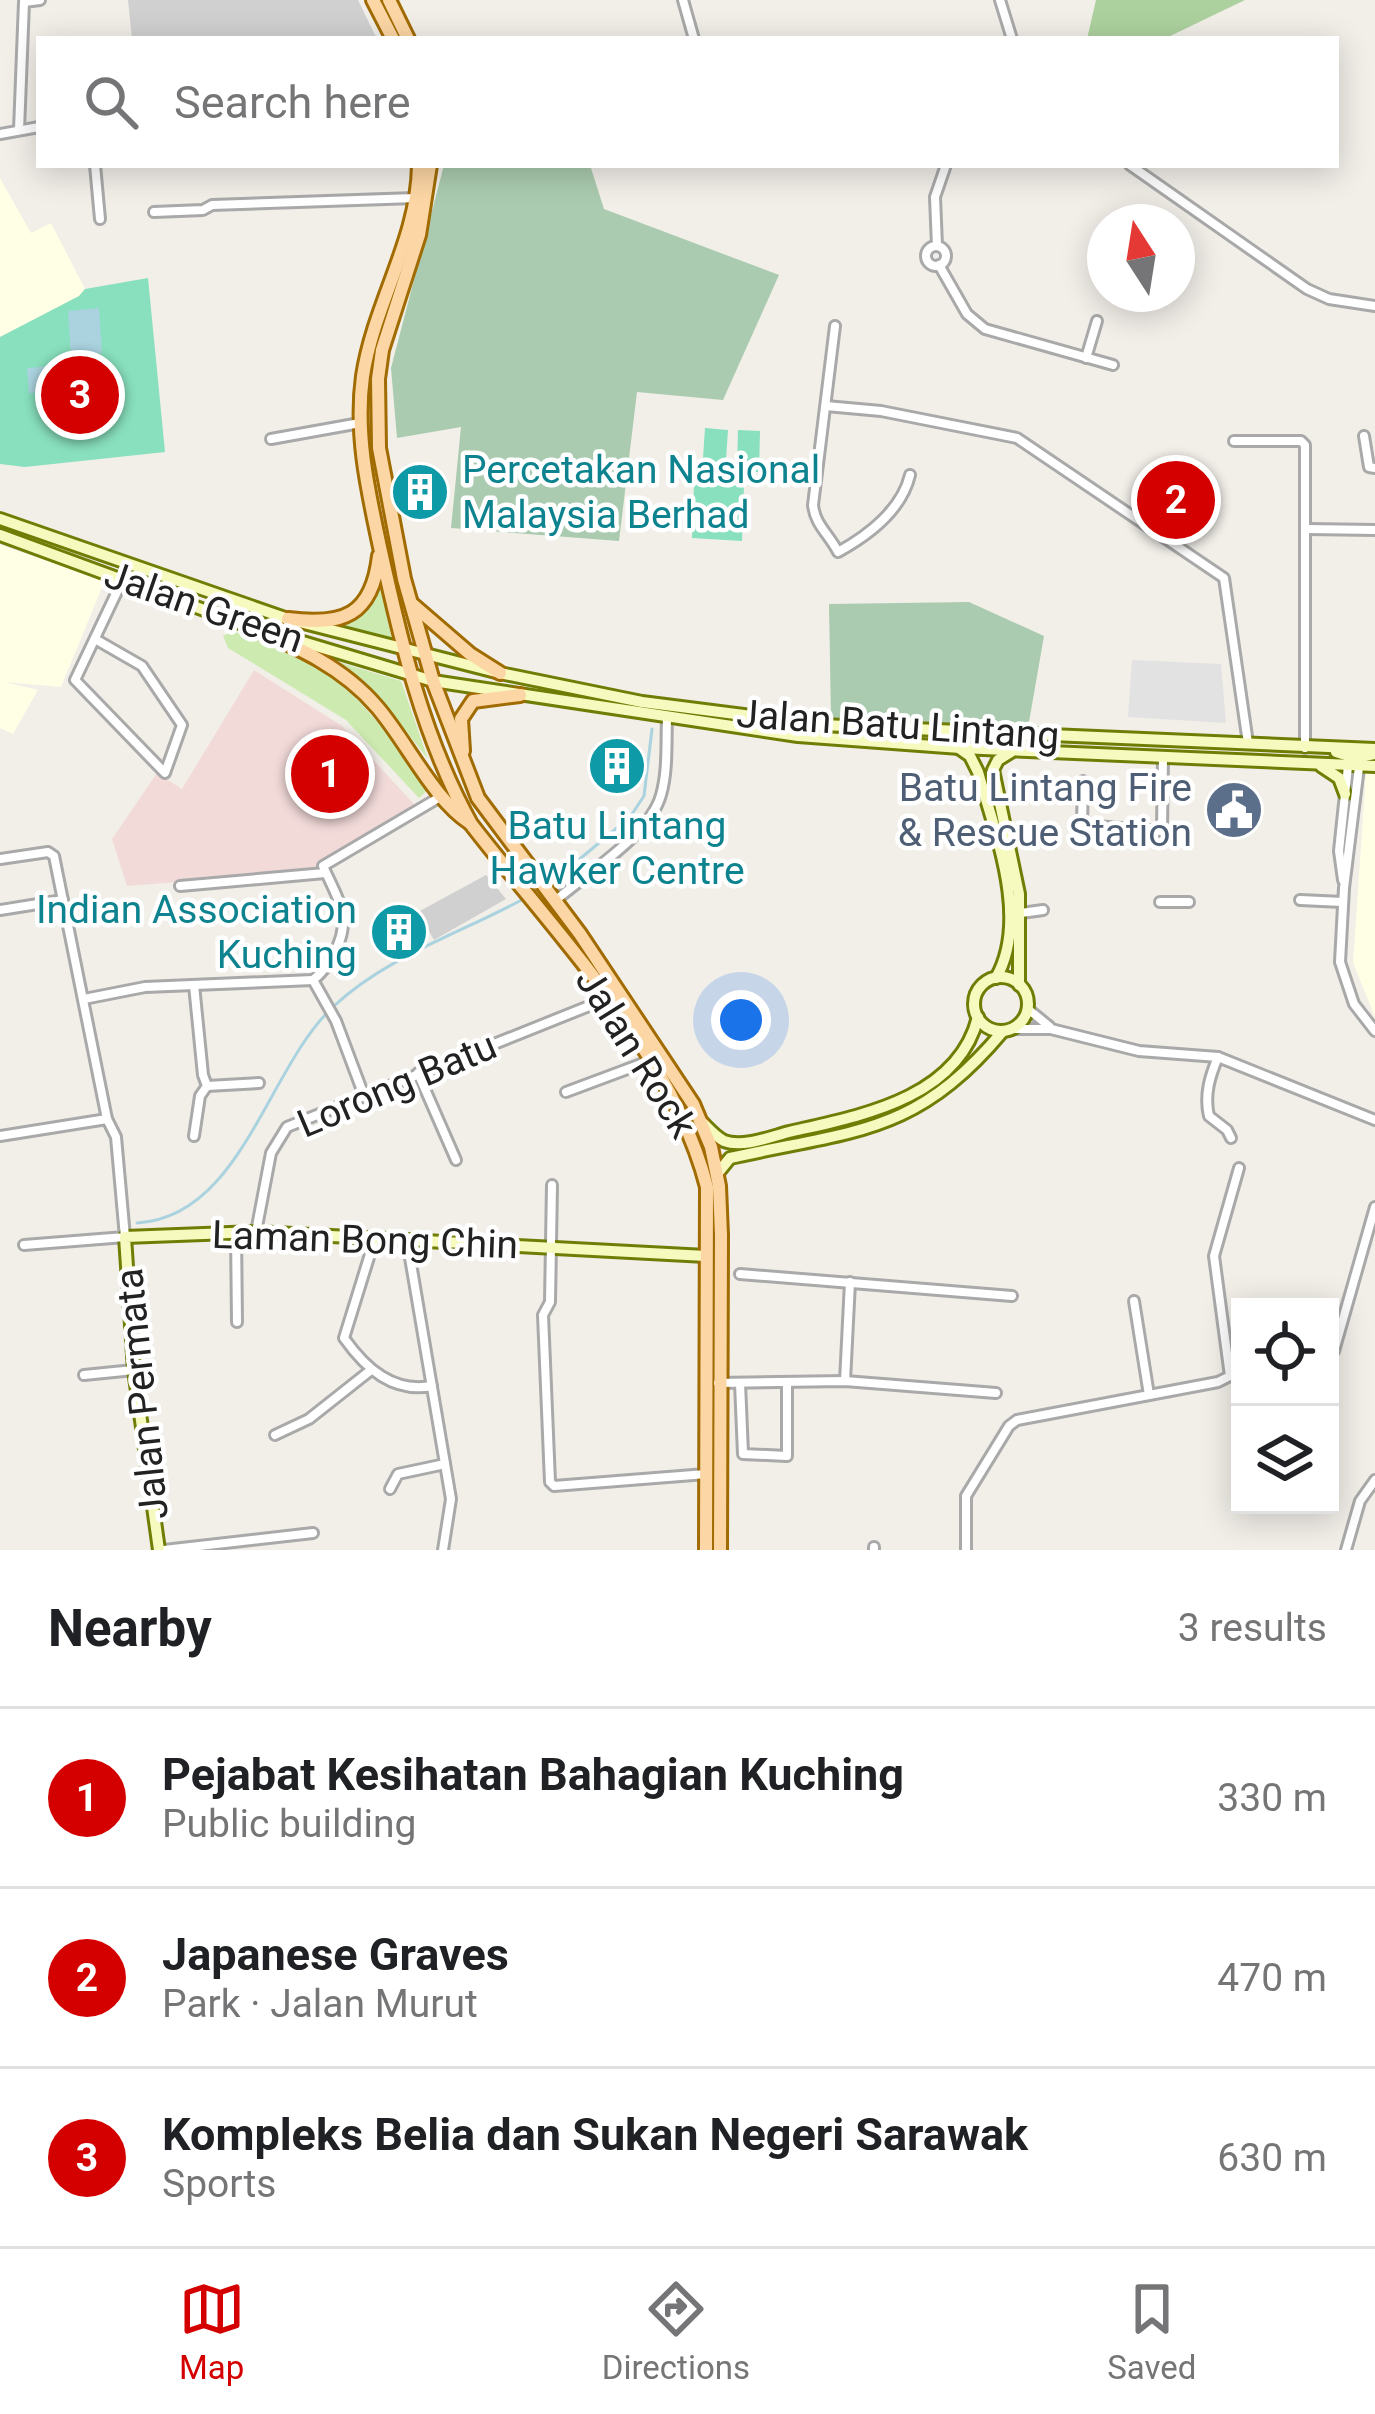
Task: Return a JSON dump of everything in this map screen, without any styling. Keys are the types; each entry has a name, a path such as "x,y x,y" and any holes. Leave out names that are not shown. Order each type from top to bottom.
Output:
{"main road":[{"path":"373,0 391,36"},
{"path":"389,0 407,36"},
{"name":"Jalan Rock","path":"419,168 409,234 369,345 361,423 367,485 402,650 443,767 471,824 609,998 673,1096 698,1150 707,1187 706,1550"},
{"name":"Jalan Rock","path":"430,168 419,235 382,350 378,379 381,466 391,525 433,681 467,777 491,819 686,1089 700,1121 716,1175 721,1234 720,1550"},
{"name":"Jalan Green","path":"0,519 288,619 426,656"},
{"name":"Jalan Green","path":"0,535 251,627 433,681"},
{"path":"288,619 336,621 359,606 373,585 380,547"},
{"path":"412,603 470,654 500,673"},
{"path":"251,627 311,653 358,689 423,767 440,797 471,824"},
{"name":"Jalan Batu Lintang","path":"426,656 642,702 822,725 1375,752"},
{"name":"Jalan Batu Lintang","path":"433,681 798,736 1014,751 1375,766"},
{"path":"467,777 461,738 464,712 484,697 520,695"},
{"path":"960,748 978,772 1008,896 1010,943 996,978"},
{"path":"1321,748 1354,764 1375,752"},
{"path":"716,1175 730,1158 865,1131 904,1115 948,1088 1019,1024 1028,1009 1019,985 1022,913 993,770 998,760 1014,751"},
{"path":"1319,765 1339,778 1345,794"},
{"path":"700,1121 721,1139 744,1142 874,1112 919,1090 953,1064 973,1039 976,997 987,982 996,978 1019,985"},
{"path":"978,1017 990,1029 1007,1030"},
{"name":"Laman Bong Chin","path":"125,1237 256,1232 706,1256"},
{"name":"Jalan Permata","path":"125,1237 134,1370 162,1550"}],"street":[{"path":"19,130 25,2 40,0"},
{"path":"683,0 693,36"},
{"path":"1000,0 1011,36"},
{"path":"0,134 36,127"},
{"path":"95,168 100,219"},
{"path":"945,168 935,197 937,246 945,253 939,265 967,314 986,329 1113,364"},
{"path":"1134,168 1307,289 1330,299 1375,306"},
{"path":"154,212 203,210 212,205 415,198"},
{"path":"1087,358 1097,321"},
{"path":"835,326 813,505 816,523 838,552 863,538 900,504 910,475"},
{"path":"826,406 881,411 1017,438 1223,578 1248,744"},
{"path":"271,439 361,423"},
{"path":"1364,436 1366,459 1375,468"},
{"path":"1234,441 1300,441 1305,445 1305,748"},
{"path":"1307,529 1375,530"},
{"path":"95,639 142,666 182,725 165,773 75,680 123,579"},
{"path":"552,898 634,836 661,796 667,718"},
{"path":"1083,781 1082,825 1162,831 1163,758"},
{"path":"1344,888 1339,851 1345,794 1354,764"},
{"path":"1354,764 1340,962 1354,1004 1375,1030"},
{"path":"84,999 146,987 314,980 345,932 343,913 322,866 440,797"},
{"path":"1339,851 1344,856 1351,852"},
{"path":"0,859 51,852 106,1119 116,1137 125,1237"},
{"path":"180,886 326,873"},
{"path":"0,910 64,900"},
{"path":"1300,900 1343,902"},
{"path":"1160,902 1189,902"},
{"path":"1022,913 1043,910"},
{"path":"314,980 336,1021 363,1093"},
{"path":"194,986 202,1076 208,1086"},
{"name":"Lorong Batu","path":"256,1232 271,1153 287,1126 609,998"},
{"path":"1028,1009 1052,1028"},
{"path":"1007,1030 1052,1028 1138,1052 1218,1057 1375,1120"},
{"path":"1218,1057 1206,1094 1207,1107 1209,1117 1231,1138"},
{"path":"566,1092 649,1061"},
{"path":"418,1073 456,1160"},
{"path":"194,1136 200,1096 208,1086 259,1083"},
{"path":"0,1136 106,1119"},
{"path":"966,1550 966,1496 1017,1420 1230,1376 1214,1256 1240,1168"},
{"path":"552,1185 554,1248 550,1302 543,1315 550,1482 554,1486 706,1474"},
{"path":"1339,1333 1375,1207"},
{"path":"236,1232 237,1322"},
{"name":"Laman Bong Chin","path":"24,1245 125,1237"},
{"path":"375,1238 343,1333 371,1370 406,1388 432,1386"},
{"path":"407,1240 452,1499 443,1550"},
{"path":"740,1274 1012,1297"},
{"path":"844,1381 850,1282"},
{"path":"1134,1301 1149,1395"},
{"path":"84,1376 134,1370"},
{"path":"275,1435 309,1419 371,1370"},
{"path":"718,1383 844,1381 996,1393"},
{"path":"740,1382 743,1454 787,1456 787,1382"},
{"path":"390,1489 398,1474 445,1464"},
{"path":"1346,1550 1360,1501 1375,1480"},
{"path":"162,1550 313,1533"}],"shaded area":[{"path":"128,0 358,0 376,36 132,36"},
{"path":"443,168 591,168 604,209 779,275 723,400 637,392 619,541 451,528 461,427 397,438 391,368"},
{"path":"0,178 31,233 51,223 85,289 80,296 0,337"},
{"path":"0,545 105,580 61,687 4,682 38,690 13,734 0,728"},
{"path":"969,602 1044,636 1029,722 893,724 831,718 829,604"},
{"path":"1132,660 1221,664 1226,723 1128,717"},
{"path":"254,670 342,726 423,814 328,870 127,886 112,839 157,773 182,789"},
{"path":"1366,773 1375,773 1375,1017 1353,963"},
{"path":"486,875 506,899 434,940 418,912"}],"green space":[{"path":"1096,0 1245,0 1170,36 1088,36"},
{"path":"148,278 165,452 25,467 0,464 0,337 85,289"},
{"path":"705,428 728,430 725,474 702,473"},
{"path":"738,430 760,431 759,472 737,471"},
{"path":"694,483 744,484 742,541 692,538"},
{"path":"380,583 392,640 339,625 366,610"},
{"path":"231,632 264,638 321,668 369,712 429,789 419,798 346,720 228,648 223,636"},
{"path":"328,659 401,681 428,759 371,691"}],"water":[{"path":"99,308 102,353 71,355 68,311"},
{"path":"105,362 106,387 29,393 27,368"}],"waterway":[{"path":"551,883 630,817 644,796 652,729"},
{"path":"137,1223 173,1214 203,1195 228,1168 311,1033 355,988 402,959 527,897"}],"place":[{"name":"Kompleks Belia dan Sukan Negeri Sarawak","path":"80,395"},
{"name":"Percetakan Nasional Malaysia Berhad","path":"420,492"},
{"name":"Japanese Graves","path":"1176,500"},
{"name":"Batu Lintang Hawker Centre","path":"617,766"},
{"name":"Pejabat Kesihatan Bahagian Kuching","path":"330,774"},
{"name":"Batu Lintang Fire & Rescue Station","path":"1234,810"},
{"name":"Indian Association Kuching","path":"399,932"}]}
